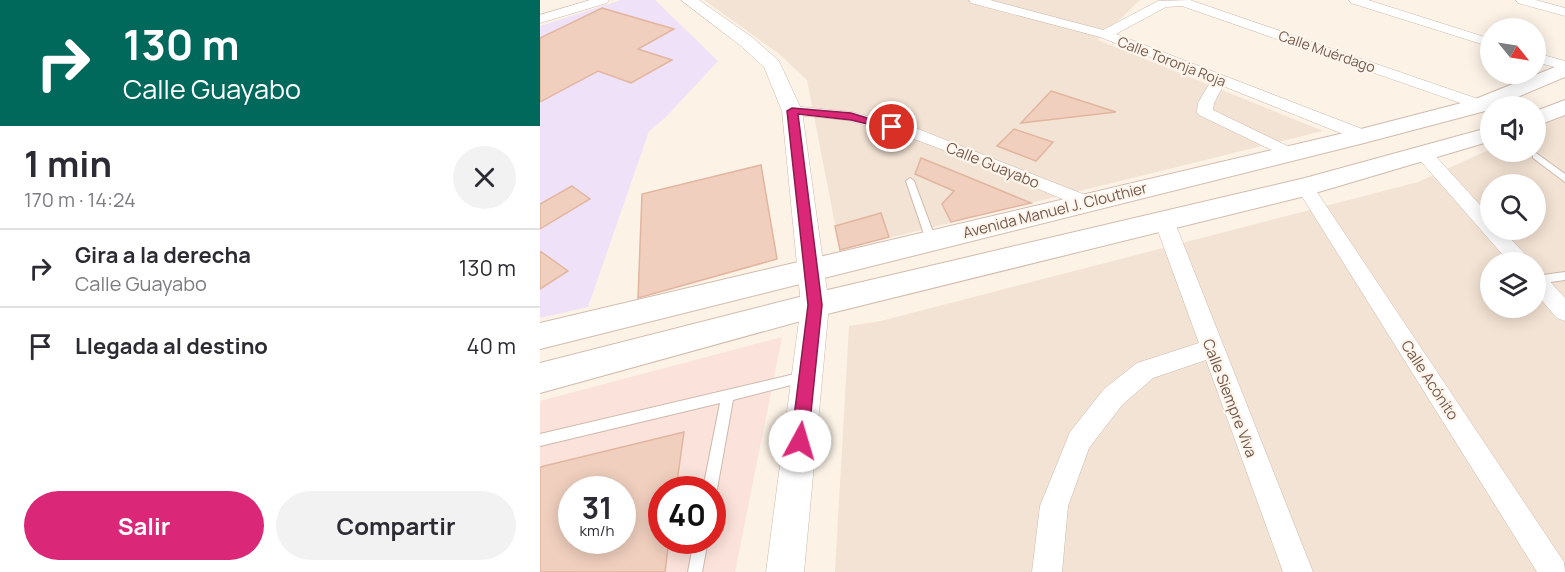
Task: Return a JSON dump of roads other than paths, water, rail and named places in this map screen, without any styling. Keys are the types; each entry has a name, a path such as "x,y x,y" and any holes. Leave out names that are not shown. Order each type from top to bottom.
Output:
{"main road":[{"name":"Avenida Manuel J. Clouthier","path":"1501,96 1565,67"},
{"name":"Avenida Manuel J. Clouthier","path":"540,336 1364,136 1480,105"},
{"path":"1546,115 1565,107"},
{"path":"540,378 815,305 1305,188 1480,137"}],"street":[{"path":"540,19 603,0"},
{"path":"689,0 747,42 772,65 792,111 815,305 785,572"},
{"name":"Calle Toronja Roja","path":"975,0 1105,34 1364,136"},
{"path":"1355,0 1480,40"},
{"path":"1522,0 1565,12"},
{"path":"1105,34 1173,1"},
{"name":"Calle Muérdago","path":"1173,1 1197,5 1480,105"},
{"path":"1546,60 1565,67"},
{"path":"1219,79 1206,103 1205,112 1290,154"},
{"name":"Calle Guayabo","path":"792,111 851,117 892,127 945,145 1086,202"},
{"path":"1424,154 1480,217"},
{"name":"Calle Acónito","path":"1305,188 1554,572"},
{"name":"Calle Siempre Viva","path":"1165,223 1211,350 1298,572"},
{"path":"1501,240 1512,252"},
{"path":"1546,291 1565,312"},
{"path":"1047,572 1054,506 1079,441 1113,397 1145,370 1211,350"}],"lane":[{"path":"1544,162 1565,178"},
{"path":"910,181 932,240"},
{"path":"1546,279 1565,276"},
{"path":"540,440 807,376"},
{"path":"713,476 728,396"},
{"path":"695,572 698,554"}]}
